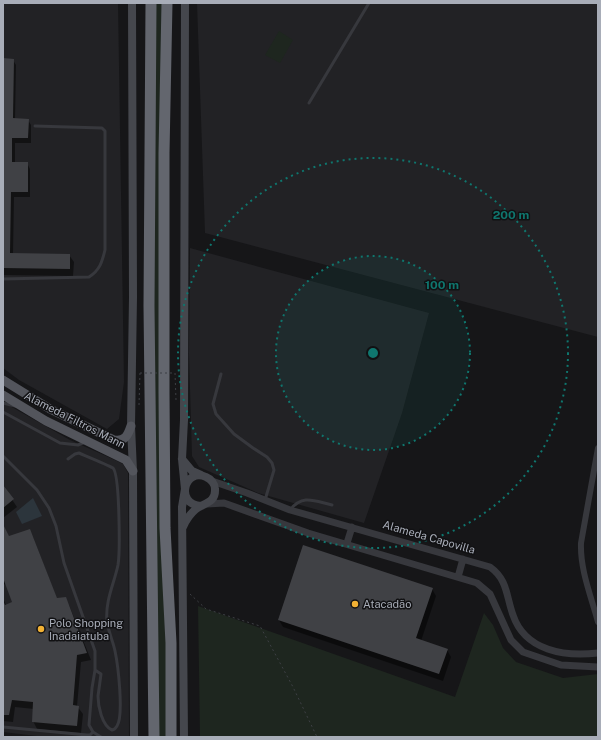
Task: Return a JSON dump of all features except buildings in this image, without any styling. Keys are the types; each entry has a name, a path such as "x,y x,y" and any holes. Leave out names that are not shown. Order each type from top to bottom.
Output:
{"highway":[{"path":"151,3 149,306 154,737"},
{"path":"167,3 164,161 164,392 165,528 171,643 171,737"}],"main road":[{"path":"132,3 133,297 131,426 133,471 134,737"},
{"path":"185,3 184,412 182,459 185,494 189,502 197,506 204,505"},
{"name":"Alameda Filtros Mann","path":"3,380 50,409 114,440 119,441 124,439 127,436 131,426"},
{"name":"Alameda Filtros Mann","path":"3,395 46,421 126,460 133,471"},
{"path":"46,421 50,409"},
{"path":"182,459 192,470 212,481 215,494 213,498 190,514 182,532"},
{"path":"184,737 182,507 184,489 188,480 196,475 201,475"}],"street":[{"path":"598,448 583,530 581,555 582,565 598,622"},
{"name":"Alameda Capovilla","path":"212,481 290,510 463,558 490,567 502,579 513,615 522,632 529,639 543,648 562,653 585,655 598,653"},
{"path":"204,505 224,503 308,533 477,583 490,594 511,640 523,652 561,665 598,667"},
{"path":"347,544 352,528"},
{"path":"458,577 463,558"},
{"path":"561,665 562,653"}],"lane":[{"path":"309,103 369,3"},
{"path":"3,279 90,277 101,266 105,250 105,131 102,128 35,126"},
{"path":"221,374 213,404 216,414 234,434 267,457 272,463 274,470 265,500"},
{"path":"3,403 25,409"},
{"path":"3,412 60,443 78,444 86,441"},
{"path":"68,459 79,453 113,468 116,475 119,503 118,563 107,605 107,622 113,640 118,671 120,708 116,728 112,730 105,724 99,700 101,674 95,670"},
{"path":"3,456 37,490 49,508 56,526 64,563 95,651 95,670 89,725 93,732 101,737"},
{"path":"290,510 298,501 305,500 332,505"},
{"path":"3,727 87,735 90,735 93,732"}],"path":[{"path":"140,373 175,373"},
{"path":"183,587 206,609 260,626 293,687 317,737"}],"shaded area":[{"path":"3,3 118,3 124,382 119,419 107,429 19,380 3,368"},
{"path":"155,3 163,3 167,737 159,737 152,356"},
{"path":"197,3 598,3 598,337 205,233"},
{"path":"279,31 293,40 280,63 265,55"},
{"path":"190,248 429,313 402,413 364,523 258,493 199,467 192,456 189,354"},
{"path":"3,402 70,440 123,464 128,473 129,737 45,737 3,732"},
{"path":"33,498 42,516 22,524 16,512"},
{"path":"198,606 455,697 484,613 493,625 503,648 516,662 563,678 598,674 598,737 200,737"}],"place":[{"name":"Atacadão","path":"355,604"},
{"name":"Polo Shopping Inadaiatuba","path":"41,629"}]}
